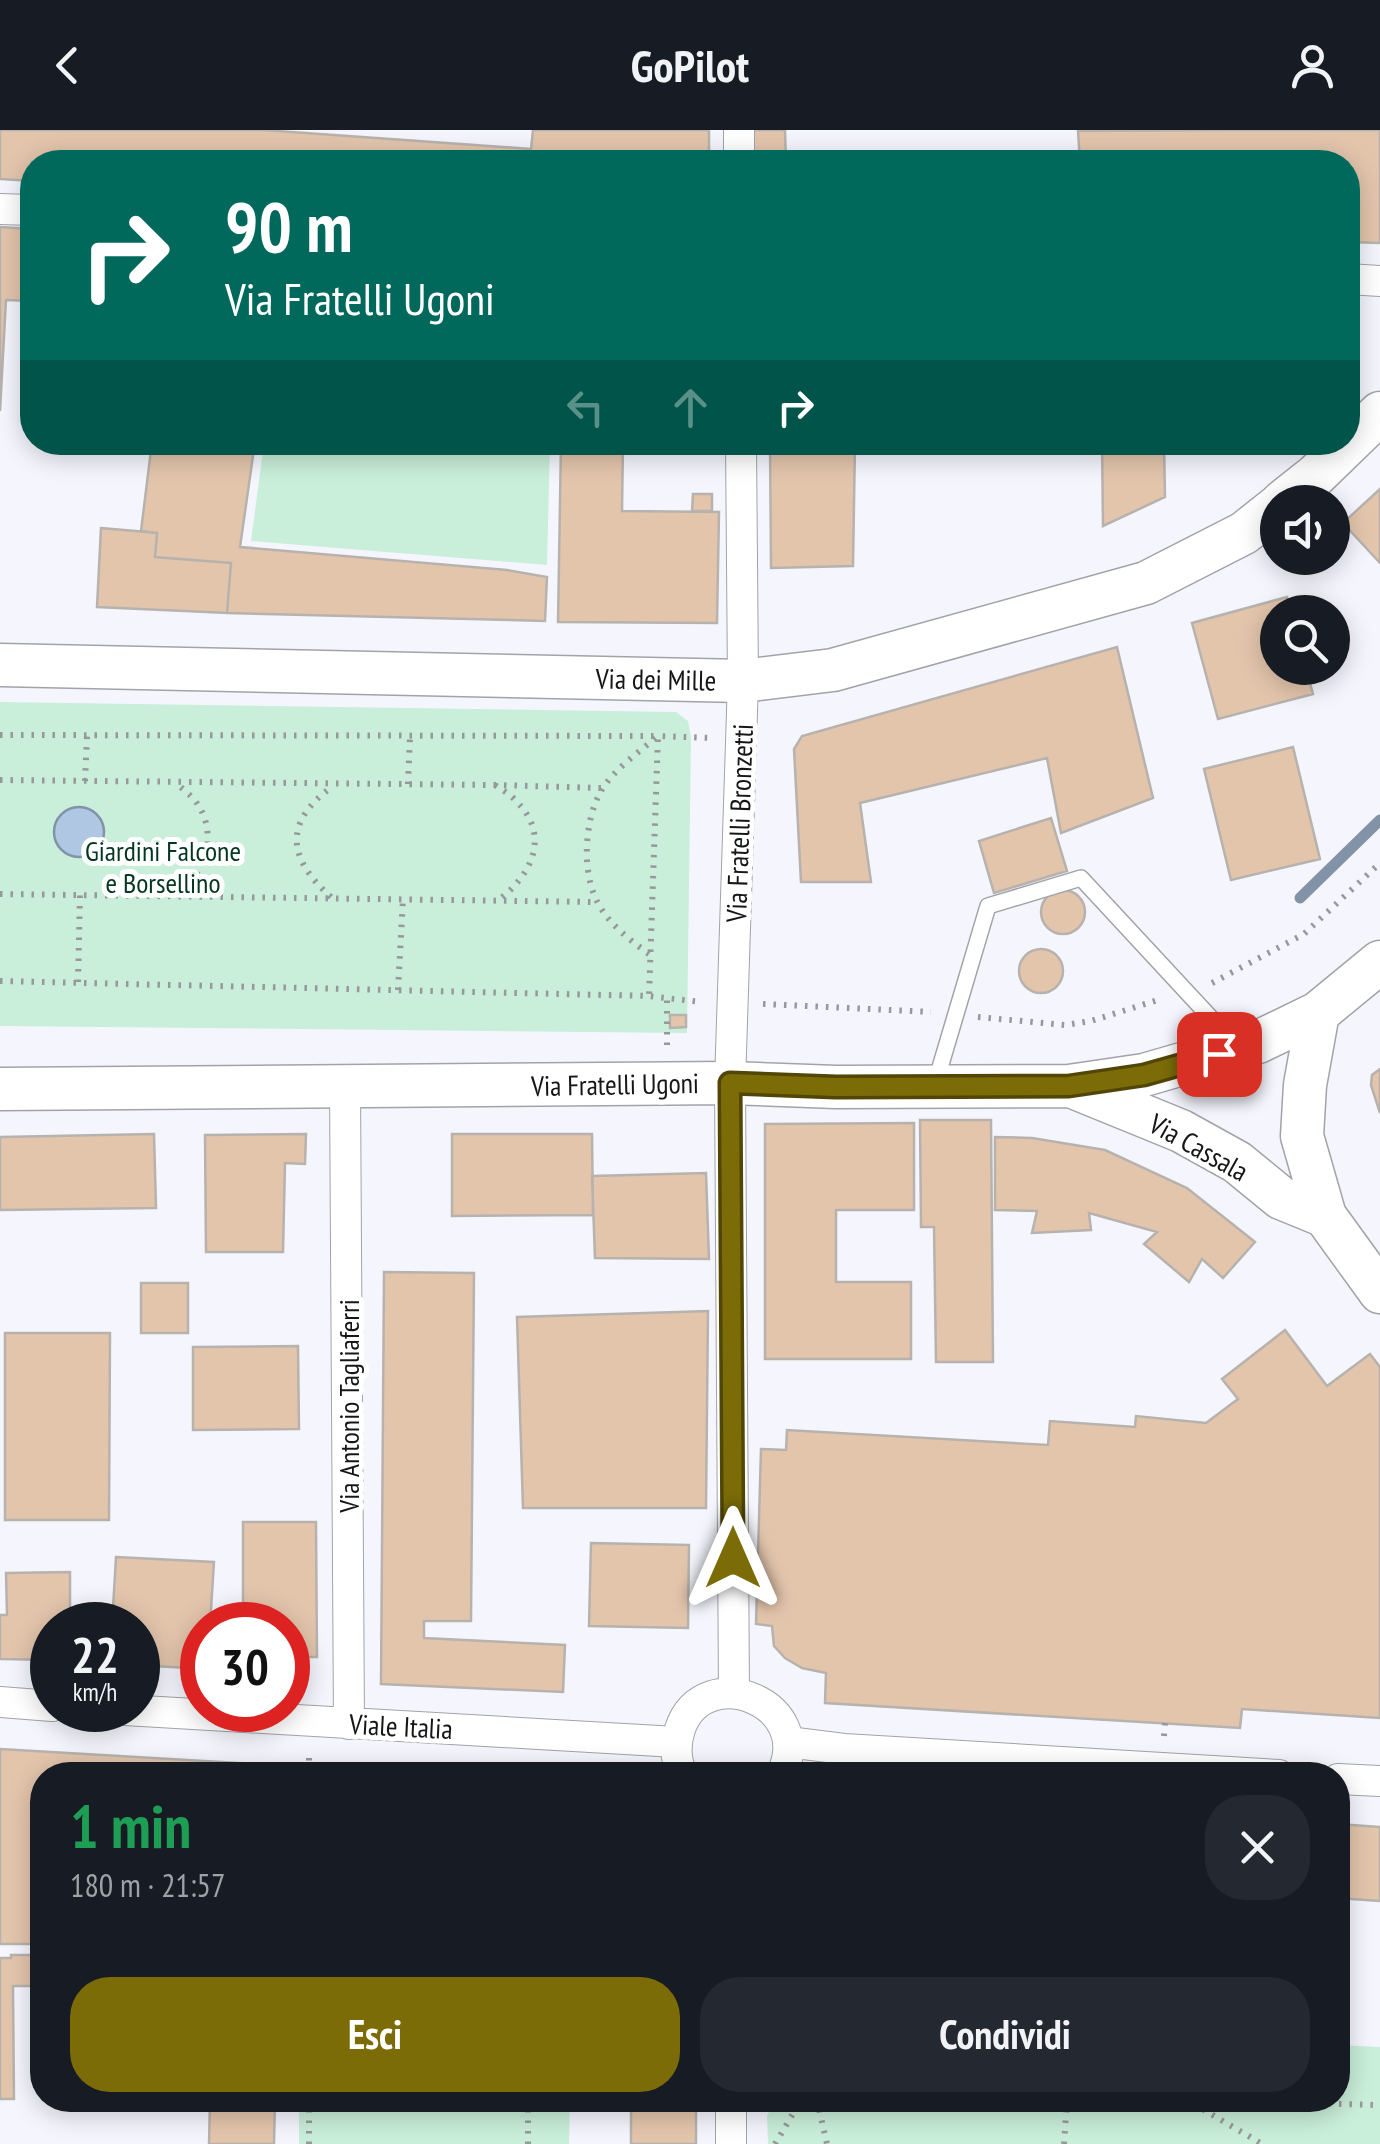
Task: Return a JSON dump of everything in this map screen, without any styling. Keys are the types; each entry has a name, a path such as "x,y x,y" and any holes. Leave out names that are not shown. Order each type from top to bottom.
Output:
{"main road":[{"name":"Via dei Mille","path":"1360,432 1380,413"},
{"name":"Via dei Mille","path":"1304,485 1337,455"},
{"name":"Via dei Mille","path":"0,665 743,681 833,670 1146,583 1244,533 1260,520"},
{"name":"Via Fratelli Ugoni","path":"0,1089 730,1083 836,1087 1069,1086 1144,1075 1258,1042 1318,1013 1380,962"},
{"path":"1318,1013 1305,1085 1302,1136 1325,1216 1380,1292"},
{"name":"Via Cassala","path":"1069,1086 1181,1131 1237,1162 1282,1198 1325,1216"}],"street":[{"name":"Via Fratelli Bronzetti","path":"734,1693 730,1083 743,681 742,455"},
{"name":"Via Antonio Tagliaferri","path":"345,1088 349,1724"},
{"path":"678,1762 676,1742 683,1722 696,1706 714,1696 734,1693 764,1702 775,1713 788,1742 786,1762"},
{"path":"0,1702 30,1704"},
{"name":"Viale Italia","path":"160,1712 676,1742"},
{"path":"788,1742 1062,1762"},
{"path":"1350,1780 1380,1781"},
{"path":"731,2112 731,2144"}],"lane":[{"path":"935,1085 988,906 1081,878 1240,1048"}],"path":[{"path":"0,735 713,738"},
{"path":"85,781 87,735"},
{"path":"408,784 410,736"},
{"path":"650,954 622,934 597,902 586,858 589,818 602,788 658,736"},
{"path":"649,996 658,736"},
{"path":"0,780 602,788"},
{"path":"155,896 184,885 199,870 208,849 207,827 198,804 175,782"},
{"path":"332,898 300,863 296,842 301,820 316,798 336,784"},
{"path":"494,785 516,800 530,820 535,842 531,865 518,885 499,900"},
{"path":"756,1004 918,1010 1065,1025 1090,1021 1216,982 1304,934 1380,863"},
{"path":"2,893 597,902"},
{"path":"78,982 80,895"},
{"path":"398,990 403,899"},
{"path":"0,980 649,996 687,1002"},
{"path":"1164,1736 1165,1724"},
{"path":"1350,2105 1378,2106"},
{"path":"308,2144 309,2112"},
{"path":"528,2112 528,2144"},
{"path":"775,2144 794,2112"},
{"path":"820,2112 827,2144"},
{"path":"1064,2144 1066,2112"},
{"path":"1208,2112 1262,2144"}],"green space":[{"path":"262,455 550,455 547,565 251,541"},
{"name":"Giardini Falcone e Borsellino","path":"0,702 676,712 688,721 691,737 687,1033 0,1026"},
{"path":"1350,2046 1380,2047 1380,2144 768,2144 769,2112 1350,2112"},
{"path":"299,2112 570,2112 569,2144 299,2144"}],"water":[{"path":"79,807 96,815 104,832 96,849 79,857 62,849 54,832 62,815"}],"building":[{"path":"0,130 264,130 531,149 533,130 709,130 709,150 20,150 20,180 0,179"},
{"path":"747,130 785,130 786,150 748,150"},
{"path":"1380,130 1380,243 1360,242 1360,150 1079,150 1078,131"},
{"path":"0,227 20,228 20,301 6,300 0,411"},
{"path":"150,455 253,455 240,547 507,570 547,577 545,621 227,613 231,563 155,557 157,533 141,531"},
{"path":"561,455 623,455 622,511 719,512 717,623 558,622"},
{"path":"770,455 855,455 853,566 771,568"},
{"path":"1102,455 1164,455 1165,497 1103,526"},
{"path":"1380,489 1380,563 1350,531 1350,517"},
{"path":"693,494 712,494 712,511 692,511"},
{"path":"101,528 157,533 155,557 231,563 227,613 97,607"},
{"path":"1260,604 1260,685 1311,685 1313,694 1218,719 1192,623"},
{"path":"1117,647 1153,798 1061,833 1047,758 860,803 871,882 801,882 794,749 802,736"},
{"path":"1293,747 1320,859 1231,880 1204,769"},
{"path":"1051,818 1067,871 994,893 979,841"},
{"path":"1063,890 1079,896 1085,912 1079,928 1063,934 1047,928 1041,912 1047,896"},
{"path":"1041,949 1057,955 1063,971 1057,987 1041,993 1025,987 1019,971 1025,955"},
{"path":"670,1015 686,1015 686,1027 670,1028"},
{"path":"1380,1069 1380,1113 1371,1085 1372,1075"},
{"path":"920,1120 991,1120 993,1362 936,1362 934,1227 921,1227"},
{"path":"914,1123 914,1210 836,1210 836,1282 911,1282 911,1359 765,1359 765,1124"},
{"path":"154,1134 156,1208 0,1210 0,1137"},
{"path":"306,1134 305,1164 285,1163 283,1252 206,1252 205,1135"},
{"path":"452,1134 592,1134 593,1215 452,1216"},
{"path":"995,1137 1032,1138 1105,1150 1187,1188 1255,1242 1223,1278 1202,1259 1189,1282 1144,1244 1157,1232 1089,1213 1091,1230 1032,1233 1037,1211 995,1210"},
{"path":"706,1173 709,1259 595,1258 592,1176"},
{"path":"384,1272 474,1273 471,1621 424,1621 424,1638 565,1645 563,1692 381,1684"},
{"path":"141,1283 188,1283 188,1333 141,1333"},
{"path":"708,1311 706,1508 523,1508 517,1317"},
{"path":"1285,1330 1327,1386 1370,1354 1380,1367 1380,1718 1242,1709 1240,1728 825,1703 826,1673 802,1668 785,1658 774,1646 772,1626 756,1624 761,1449 786,1450 787,1430 1048,1445 1050,1421 1135,1427 1136,1416 1206,1423 1238,1399 1222,1379"},
{"path":"5,1333 110,1333 109,1520 5,1520"},
{"path":"298,1346 299,1429 193,1430 193,1347"},
{"path":"243,1522 316,1522 317,1657 310,1657 310,1602 243,1602"},
{"path":"591,1543 689,1545 688,1628 589,1626"},
{"path":"116,1557 214,1562 211,1602 180,1602 180,1668 160,1666 160,1602 113,1602"},
{"path":"70,1572 70,1602 30,1602 30,1660 0,1659 0,1615 7,1615 6,1573"},
{"path":"0,1749 220,1762 30,1762 30,1944 0,1944"},
{"path":"1350,1825 1380,1827 1380,1901 1350,1899"},
{"path":"30,1955 30,1986 13,1986 14,2099 0,2099 0,1958"},
{"path":"210,2112 275,2112 274,2144 209,2144"},
{"path":"631,2112 696,2112 696,2144 631,2144"}],"waterway":[{"path":"1300,898 1380,820"}],"route":[{"path":"733,1558 730,1083 836,1087 1069,1086 1144,1075 1219,1054"}]}
